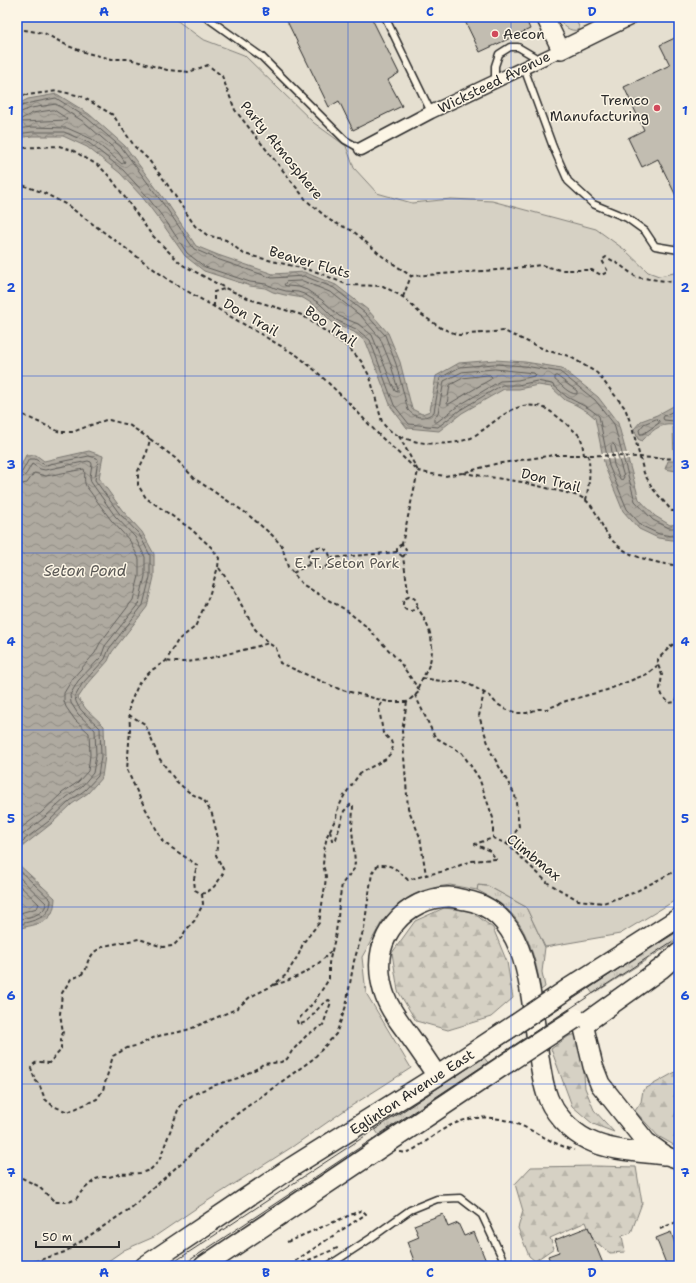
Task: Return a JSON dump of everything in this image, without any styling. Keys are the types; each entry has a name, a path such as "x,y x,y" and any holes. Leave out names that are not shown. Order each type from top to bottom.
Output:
{"main road":[{"path":"437,1076 397,1018 384,995 378,967 380,951 383,944 389,931 400,917 412,907 426,901 452,897 482,904 504,921 512,933 524,962 529,984 541,1073 546,1094 564,1122 575,1132 588,1140 601,1145 628,1151 672,1157"},
{"name":"Eglinton Avenue East","path":"145,1266 292,1167 437,1076 569,988 679,918"},
{"name":"Eglinton Avenue East","path":"204,1266 679,949"},
{"path":"672,1157 646,1142 600,1084 593,1066 584,1028 588,1020 662,968 679,953"}],"street":[{"path":"545,17 561,50"},
{"name":"Wicksteed Avenue","path":"361,149 431,112 628,17"}],"lane":[{"path":"206,17 262,57 344,140 361,149"},
{"path":"385,17 431,112"},
{"path":"495,82 495,66 499,54 510,47 518,47 540,60"},
{"path":"524,68 553,147 568,181 593,204 627,218 645,231 655,246 679,250"},
{"path":"328,1266 410,1210 437,1199 460,1198 482,1215 506,1266"}],"path":[{"name":"Party Atmosphere","path":"17,29 44,33 68,46 87,53 112,59 129,59 167,70 189,72 208,65 222,76 235,110 308,201 331,220 353,231 382,256 411,276"},
{"name":"Beaver Flats","path":"17,94 27,95 58,91 81,96 113,115 135,147 148,159 195,226 207,235 226,240 244,254 317,272 348,285 383,286 403,297 422,315 441,328 459,335 504,331 548,351 569,356 597,373 625,408 632,427 644,473 652,489 672,511 679,511"},
{"name":"Boo Trail","path":"17,148 60,146 72,150 99,166 111,178 150,234 181,264 225,288 252,300 302,315 348,347 361,361 370,377 382,422 387,428 399,436 421,443 463,440 474,436 506,414 520,407 527,405 538,406 549,410 580,436 584,456"},
{"name":"Don Trail","path":"17,183 44,193 67,205 170,281 303,359 349,403 380,436 418,471 445,476 495,464 543,456 588,455 640,457"},
{"path":"403,297 411,276 541,266 560,270 592,270 601,276 608,272 602,260 606,257 636,277 679,284"},
{"path":"214,307 214,292 225,288"},
{"path":"17,413 60,432 73,432 109,420 129,425 150,439 175,458 195,479 246,513 272,535 282,546 288,567 302,584 346,610 367,627 399,660 420,690 419,692 407,702 383,701 339,689 280,663 276,648 268,643 255,628 233,588 218,567"},
{"path":"397,552 397,547 402,544 418,471 399,436"},
{"path":"150,439 147,452 138,471 138,485 146,498 191,529 212,548 219,558 218,567 209,596 195,627 178,640 166,661 152,670 139,683 129,706 127,770 163,842 197,865 194,879 195,890 202,894"},
{"path":"586,500 590,463 588,455"},
{"path":"640,457 679,459"},
{"name":"Don Trail","path":"462,473 522,482 579,496 592,505 607,534 618,546 632,554 674,566 679,565"},
{"path":"402,544 406,548 403,556 409,597"},
{"path":"315,548 323,548 326,550 330,558 327,566 323,569 316,569 310,564 308,556 312,550 315,548"},
{"path":"330,558 397,552 403,556"},
{"path":"293,573 310,564"},
{"path":"409,597 415,599 417,602 416,606 428,628 432,645 431,658 418,687"},
{"path":"409,597 405,599 403,603 405,609 411,611 416,606"},
{"path":"679,640 658,659 658,665 662,675 660,689 662,695 669,703 675,702 679,696"},
{"path":"166,661 175,662 204,659 257,647 268,643"},
{"path":"422,678 447,682 465,682 490,696 496,703 505,709 517,713 527,713 538,709 547,709 566,701 607,690 647,674 658,665"},
{"path":"484,692 479,716 491,752 515,795 519,827 507,844"},
{"path":"415,696 435,737 462,753 479,778 493,818 494,838"},
{"path":"272,986 286,975 300,954 303,943 319,923 326,876 323,865 324,851 327,836 336,818 337,811 344,796 355,779 364,770 386,759 393,747 391,741 383,733 379,708 383,701"},
{"path":"21,1266 65,1252 131,1208 230,1120 313,1058 336,1034 346,1006 354,961 364,928 372,873 378,865 388,864 408,880 426,875 420,837 408,808 402,731 407,702"},
{"path":"129,716 146,724 159,758 176,781 190,794 204,800 212,814 218,838 216,855 224,870 220,880 210,891 202,894"},
{"path":"17,1173 20,1177 38,1186 55,1202 68,1202 76,1200 82,1191 96,1179 120,1174 140,1173 150,1170 159,1161 178,1110 184,1101 194,1094 212,1086 238,1078 263,1064 281,1062 287,1059 292,1051 307,1035 323,1024 331,1002 329,1000 326,1001 306,1022 298,1024 297,1021 314,1002 329,979 329,963 338,918 342,884 354,869 355,862 352,829 353,806 351,804 344,811 336,839 334,841 332,840 330,830"},
{"name":"Climbmax","path":"426,875 445,871 470,861 496,859 490,851 475,844 494,838 507,844 548,883 578,900 603,903 633,893 679,869"},
{"path":"202,894 203,904 194,920 173,946 163,947 139,939 104,946 94,952 88,961 86,969 81,975 71,979 66,986 62,993 60,1014 63,1032 61,1039 61,1050 49,1063 37,1062 33,1064 31,1068 35,1080 39,1084 45,1099 53,1106 68,1112 97,1098 103,1090 113,1056 153,1038 162,1035 175,1034 190,1029 236,1008 250,997 272,986 302,975 317,966 332,950"},
{"path":"386,1144 397,1152 407,1152 457,1122 484,1118 508,1121 522,1126 559,1146 575,1150"},
{"path":"287,1242 362,1210 366,1214 295,1262 297,1266 346,1244"},
{"path":"660,1229 679,1221"}],"shaded area":[{"path":"168,17 679,17 679,272 659,276 648,272 625,250 451,199 412,203 377,193 354,168 346,146 314,123 244,55 202,39 175,19"}],"green space":[{"name":"E. T. Seton Park","path":"17,17 168,17 175,19 202,39 244,55 314,123 346,146 354,168 377,193 412,203 451,199 492,201 596,229 625,250 648,272 659,276 679,272 679,898 620,934 545,947 526,907 488,886 478,885 477,890 450,885 437,887 411,896 399,904 383,920 362,957 366,993 411,1068 154,1237 124,1250 101,1266 17,1266"},
{"path":"558,17 575,17 579,30 567,28"},
{"path":"477,885 488,886 526,907 545,947 542,972 545,987 541,990 529,943 518,921 501,904 477,890"},
{"path":"444,908 471,911 493,928 507,962 513,998 491,1017 448,1030 416,1021 398,991 392,953 415,921"},
{"path":"679,928 679,939 593,994 588,987"},
{"path":"581,1033 585,1088 594,1110 614,1132 593,1124 572,1106 551,1049 569,1036"},
{"path":"482,1055 490,1065 381,1138 372,1125"},
{"path":"679,1070 679,1148 658,1136 635,1111 641,1102 643,1090"},
{"path":"531,1167 636,1167 642,1203 631,1233 622,1236 625,1252 610,1253 593,1240 586,1222 550,1238 554,1248 535,1261 529,1256 518,1228 523,1211 515,1184"}],"water":[{"path":"57,94 89,114 125,146 170,207 196,246 273,274 304,272 336,285 368,310 388,333 400,362 412,409 422,414 430,411 436,376 459,363 495,360 525,362 562,368 598,397 618,423 639,499 655,516 670,525 679,524 679,541 658,538 639,529 623,511 605,467 595,418 588,412 565,400 551,387 538,385 519,389 504,389 462,413 439,431 407,428 391,407 366,342 354,332 334,324 316,306 303,298 273,292 265,288 250,286 204,271 185,256 143,198 120,173 87,147 63,136 32,136 17,138 18,104 28,99"},
{"path":"679,403 679,493 676,471 665,469 668,461 674,461 673,425 664,425 659,427 652,431 642,441 638,439 634,429 641,421 657,415"},
{"name":"Seton Pond","path":"89,451 103,456 99,478 122,510 142,532 154,554 154,577 147,607 112,652 108,661 86,686 78,698 86,709 104,726 105,756 102,777 88,793 72,804 51,824 23,846 17,863 17,474 26,455 36,455 44,461"},
{"path":"17,863 55,898 52,913 48,918 38,924 17,929"}],"pier":[{"path":"601,453 629,453 630,460 602,459"}],"building":[{"path":"285,17 371,17 399,73 388,80 402,106 353,130 339,101 329,107"},
{"name":"Aecon","path":"463,17 525,17 530,29 480,52"},
{"name":"Tremco Manufacturing","path":"679,36 679,202 658,159 642,167 628,138 644,130 624,87 670,65 660,45"},
{"path":"443,1214 448,1227 458,1223 464,1236 474,1232 488,1266 416,1266 407,1242 419,1237 414,1225"},
{"path":"588,1227 604,1266 552,1266 548,1256 559,1252 555,1240"},
{"path":"671,1232 676,1246 679,1245 679,1266 667,1266 656,1238"}],"tram line":[{"path":"168,1266 679,929"},
{"path":"181,1266 679,937"}],"place":[{"name":"Aecon","path":"495,34"},
{"name":"Tremco Manufacturing","path":"657,108"}]}
